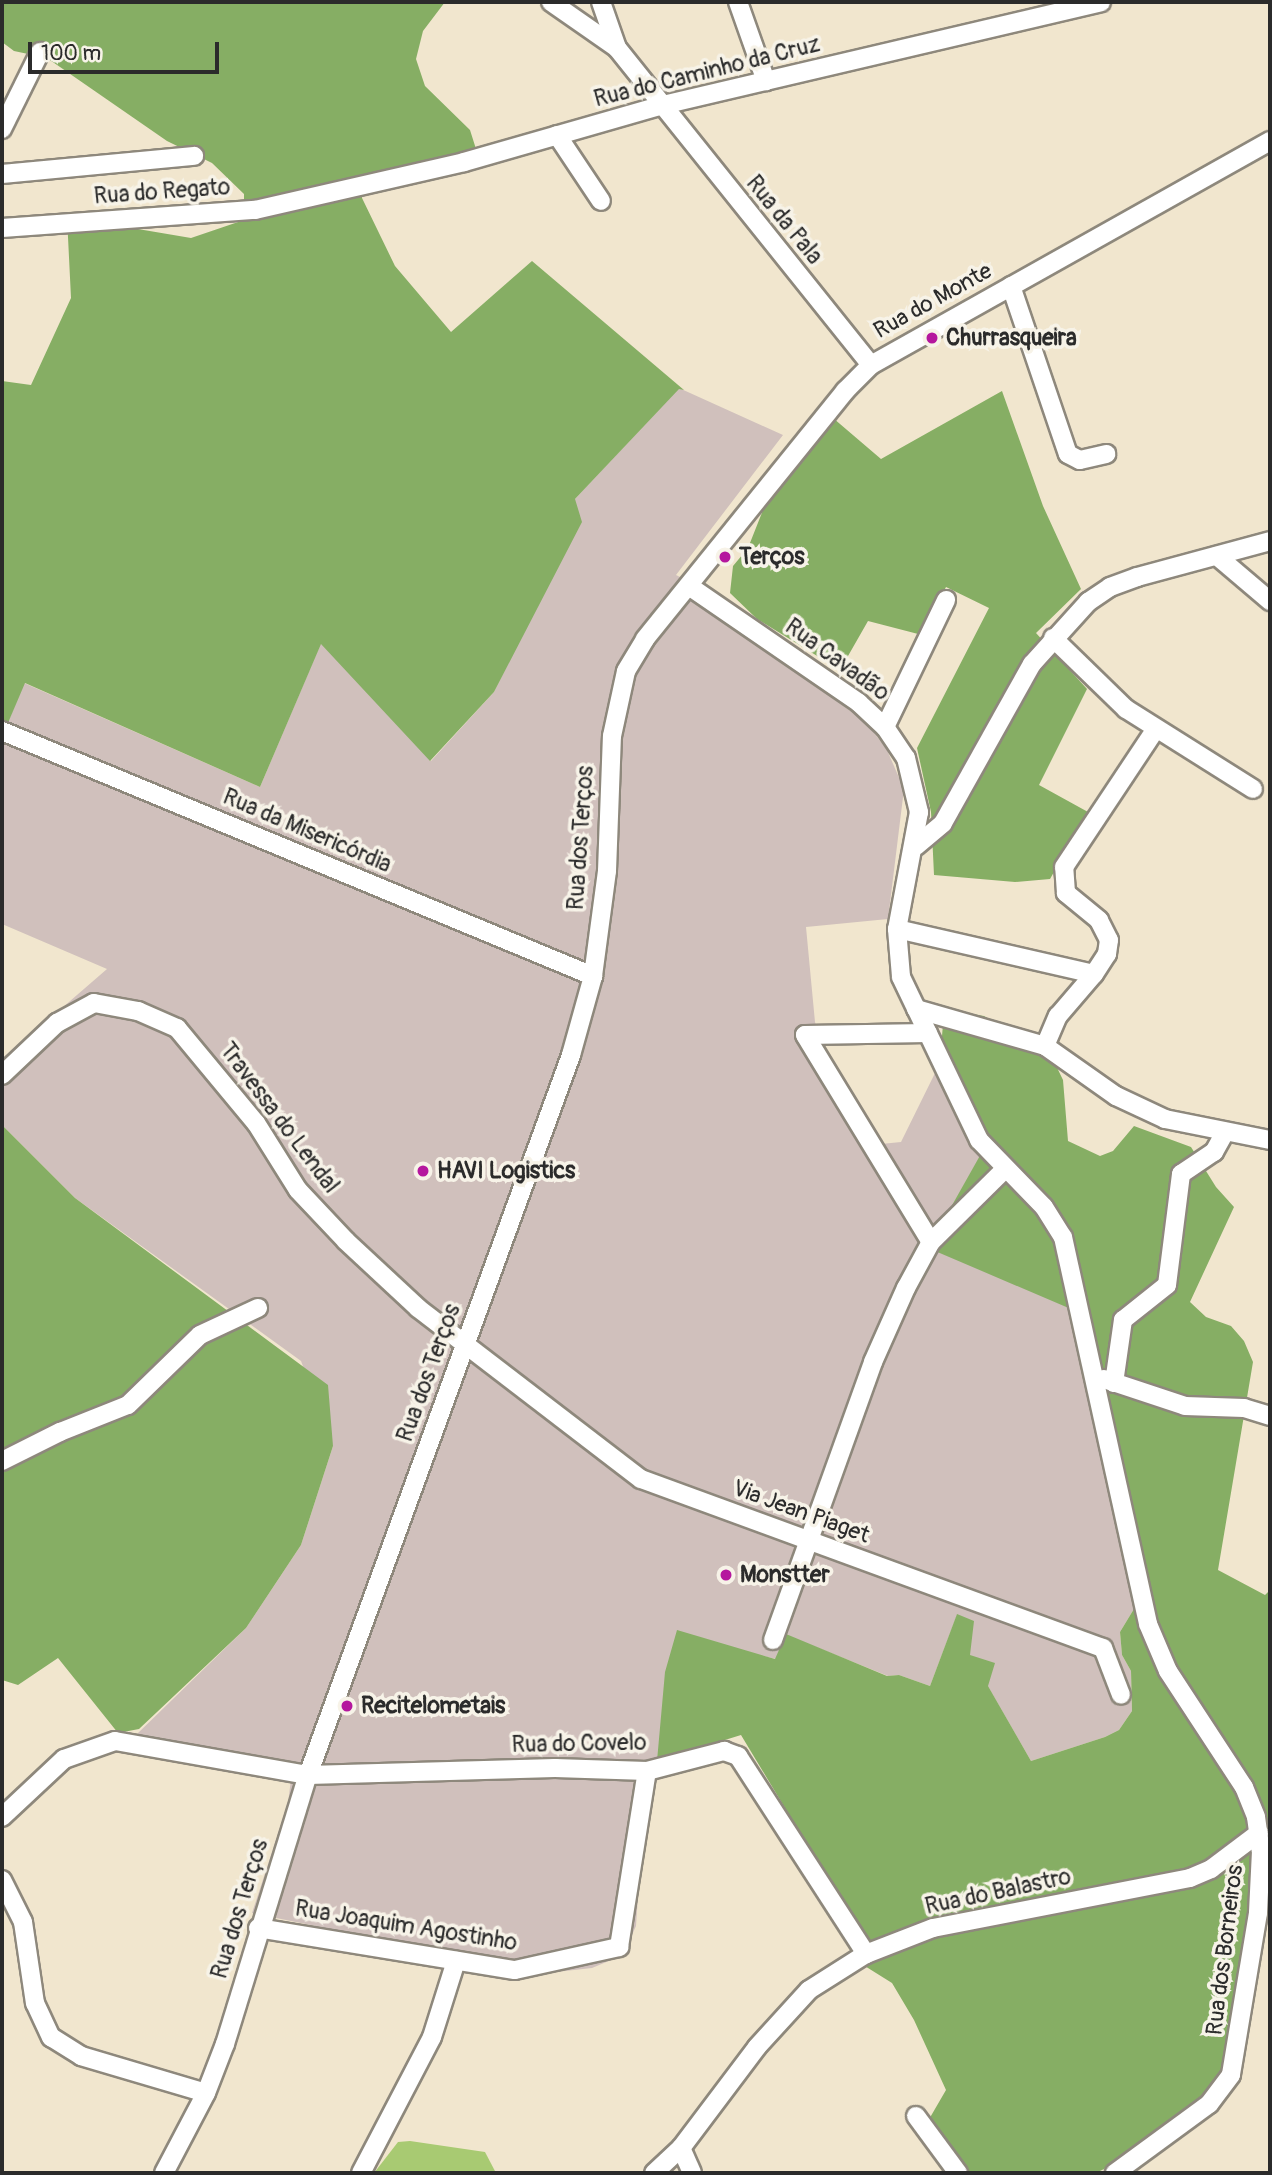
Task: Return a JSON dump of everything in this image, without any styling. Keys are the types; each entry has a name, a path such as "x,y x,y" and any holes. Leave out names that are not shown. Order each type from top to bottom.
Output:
{"street":[{"path":"551,2 617,48"},
{"path":"601,2 617,48"},
{"path":"738,2 766,81"},
{"name":"Rua do Caminho da Cruz","path":"325,194 659,106 1101,2"},
{"name":"Rua da Pala","path":"617,48 659,106 871,365"},
{"path":"2,129 40,52"},
{"path":"557,135 601,201"},
{"name":"Rua do Monte","path":"689,586 845,391 871,365 1270,141"},
{"path":"2,174 194,156"},
{"name":"Rua do Regato","path":"2,228 255,210 325,194"},
{"path":"1011,286 1068,454 1080,460 1106,454"},
{"path":"916,846 943,822 1014,691 1053,638 1110,587 1270,541"},
{"path":"1217,556 1270,601"},
{"name":"Rua Cavadão","path":"689,586 840,689 885,727 914,780 919,812 916,846 897,929 897,960 916,1009 972,1128 1005,1169"},
{"name":"Rua dos Terços","path":"164,2173 206,2093 308,1775 571,1055 593,976 607,871 617,700 626,671 645,639 689,586"},
{"path":"885,727 946,600"},
{"path":"1053,638 1103,691 1155,730 1253,789"},
{"path":"1045,1046 1058,1016 1094,974 1107,954 1109,940 1099,920 1066,892 1063,867 1155,730"},
{"name":"Rua da Misericórdia","path":"2,731 593,976"},
{"path":"897,929 1094,974"},
{"name":"Travessa do Lendal","path":"2,1075 57,1023 94,1003 138,1011 177,1028 256,1123 298,1190 346,1241 466,1345"},
{"path":"916,1009 1045,1046 1139,1108 1225,1132 1270,1140"},
{"path":"928,1032 805,1035 931,1242"},
{"path":"1114,1383 1123,1320 1167,1284 1181,1174 1214,1152 1225,1132"},
{"path":"773,1640 888,1326 931,1242 1005,1169"},
{"name":"Rua dos Borneiros","path":"1005,1169 1044,1207 1063,1237 1148,1623 1168,1671 1244,1787 1259,1833 1256,1938 1231,2075 1209,2104 1126,2171"},
{"path":"2,1461 60,1432 128,1405 200,1335 258,1308"},
{"name":"Via Jean Piaget","path":"466,1345 640,1479 1103,1648 1121,1695"},
{"path":"1093,1375 1185,1406 1244,1408 1270,1416"},
{"name":"Rua do Covelo","path":"2,1817 64,1759 116,1741 308,1775 555,1768 647,1771 724,1751 738,1756 866,1954"},
{"name":"Rua Joaquim Agostinho","path":"258,1928 515,1970 619,1947 647,1771"},
{"name":"Rua do Balastro","path":"654,2173 681,2148 757,2047 809,1990 866,1954 933,1928 1190,1878 1211,1870 1259,1833"},
{"path":"2,1880 23,1922 35,2003 51,2036 81,2056 206,2093"},
{"path":"362,2173 432,2038 457,1961"},
{"path":"916,2116 958,2173"},
{"path":"681,2148 692,2173"}],"shaded area":[{"path":"679,388 783,435 676,575 714,594 705,606 867,723 887,750 904,789 888,919 806,927 815,1022 823,1047 881,1144 901,1142 938,1067 982,1152 1036,1292 1085,1315 1146,1589 1120,1632 1122,1655 1131,1671 1132,1711 1119,1730 1105,1737 1031,1761 970,1655 957,1615 930,1686 899,1675 888,1676 786,1635 776,1659 754,1654 657,1761 640,1866 636,1926 623,1955 592,1968 547,1973 252,1913 288,1803 293,1763 284,1765 137,1734 246,1628 301,1545 333,1446 301,1361 75,1198 2,1125 2,1060 107,969 2,924 2,737 24,683 260,787 321,643 431,761 494,692 525,629 575,499"}],"green space":[{"path":"2,2 445,2 423,31 416,59 425,86 470,130 476,149 363,179 362,198 395,266 451,332 532,261 684,390 679,389 575,499 582,522 494,692 430,761 321,644 260,787 25,683 2,737 2,381 31,385 71,298 67,217 191,238 244,220 244,194 212,163 167,141 47,58 14,51 2,42"},
{"path":"1002,391 1043,506 1081,589 1036,633 1087,689 1039,785 1088,812 1050,879 1015,882 934,875 931,812 917,748 989,608 946,587 922,635 868,621 840,670 757,619 730,593 733,566 748,548 765,505 794,462 833,418 881,459"},
{"path":"955,1011 984,1016 1050,1053 1063,1080 1068,1141 1100,1156 1113,1151 1134,1126 1191,1147 1216,1187 1234,1207 1190,1302 1206,1317 1231,1326 1244,1341 1253,1362 1218,1570 1265,1595 1270,1590 1270,1874 1259,1878 1239,1998 1229,2030 1226,2066 1201,2101 1150,2146 1096,2173 967,2173 928,2121 946,2090 914,2020 892,1983 860,1963 806,1875 785,1831 785,1808 741,1735 657,1761 665,1672 677,1630 775,1659 786,1634 887,1676 899,1675 930,1686 957,1614 974,1621 970,1655 995,1663 988,1686 1031,1761 1105,1737 1119,1730 1132,1711 1131,1671 1122,1655 1120,1632 1146,1589 1085,1315 928,1248 982,1152 941,1048 943,1024"},
{"path":"2,1125 75,1198 328,1385 333,1446 301,1545 246,1628 139,1729 118,1733 58,1658 18,1685 2,1680"},
{"path":"410,2141 485,2152 496,2173 374,2173 398,2142"}],"place":[{"name":"Churrasqueira","path":"932,338"},
{"name":"Terços","path":"725,557"},
{"name":"HAVI Logistics","path":"423,1171"},
{"name":"Monstter","path":"726,1575"},
{"name":"Recitelometais","path":"347,1706"}]}
